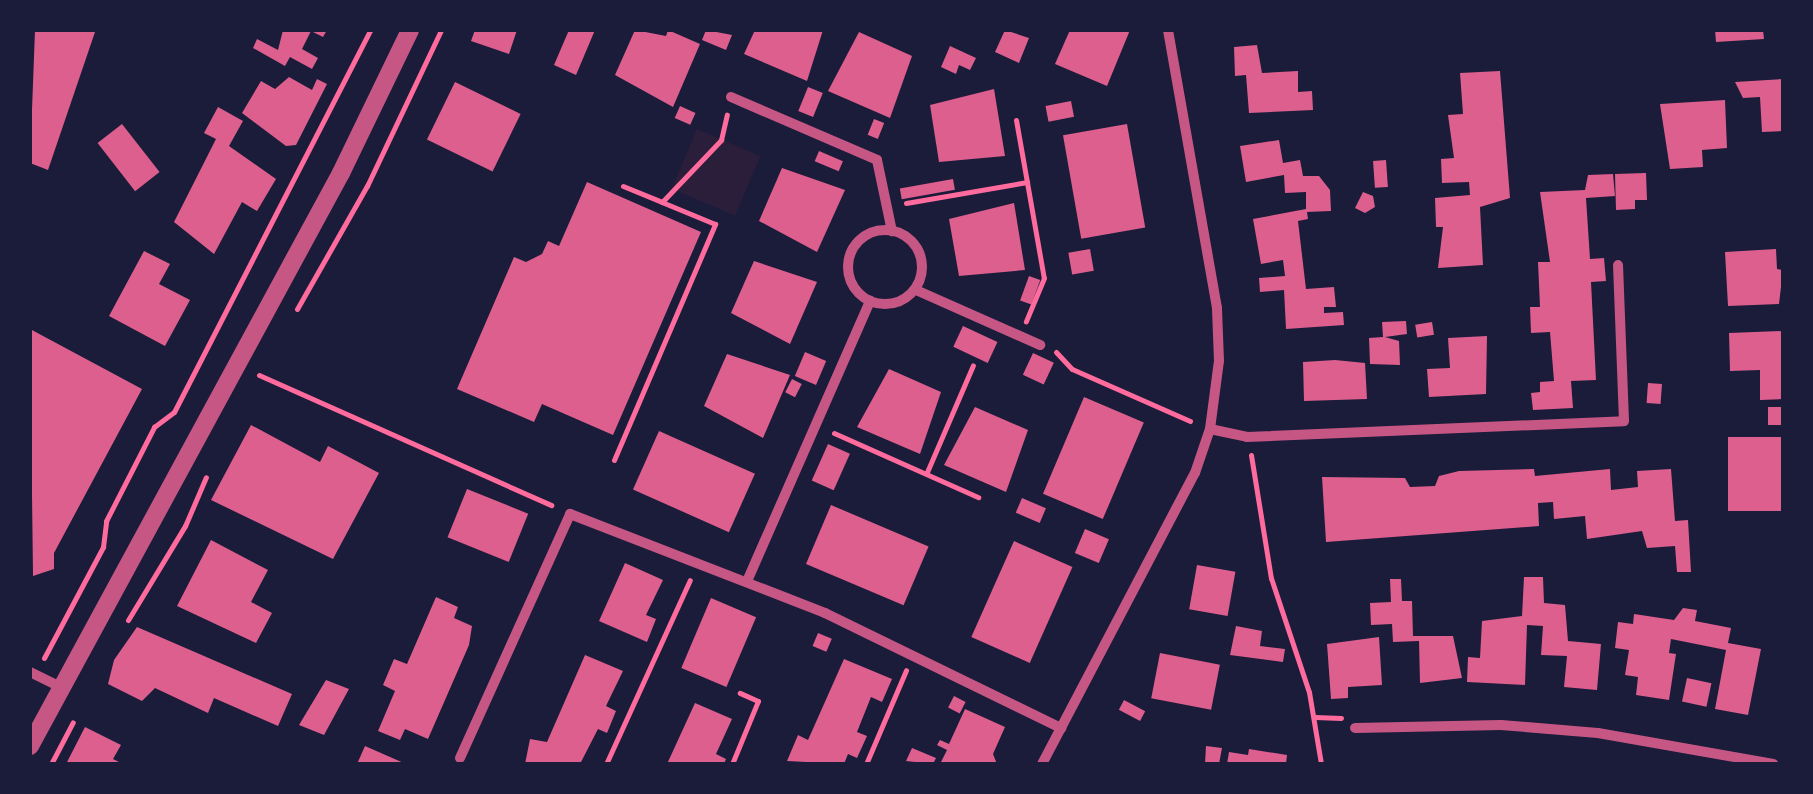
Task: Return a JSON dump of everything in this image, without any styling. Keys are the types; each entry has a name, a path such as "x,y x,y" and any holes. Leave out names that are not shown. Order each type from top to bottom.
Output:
{"street":[{"path":"30,746 341,173 410,30"},
{"path":"1042,764 1194,473 1210,429 1219,361 1217,308 1168,30"},
{"path":"732,98 877,160 892,230 918,248 922,274 916,290 890,304 870,301 856,290 848,265 864,236 892,230"},
{"path":"1210,429 1247,437 1624,421 1618,265"},
{"path":"916,290 1040,344"},
{"path":"748,579 870,301"},
{"path":"460,758 570,514 696,566 748,579 913,652 1061,728"},
{"path":"33,673 61,688"},
{"path":"1354,728 1579,732 1773,764"}],"path":[{"path":"33,673 103,548 106,521 154,426 174,412 370,30"},
{"path":"289,324 367,186 442,30"},
{"path":"662,202 720,140 732,98"},
{"path":"1016,120 1044,278 1020,336"},
{"path":"887,207 1026,182"},
{"path":"614,460 715,224 623,186"},
{"path":"1040,344 1065,356 1072,369 1210,429"},
{"path":"252,388 269,358"},
{"path":"926,474 974,365"},
{"path":"259,376 551,506"},
{"path":"816,425 978,496"},
{"path":"1247,437 1271,578 1309,692 1321,764"},
{"path":"125,624 185,526 211,464"},
{"path":"606,764 696,566"},
{"path":"866,764 913,652"},
{"path":"732,764 758,701 740,693"},
{"path":"51,764 79,710"}],"shaded area":[{"path":"697,129 761,156 735,216 672,189"}],"building":[{"path":"35,30 95,32 48,170 30,163"},
{"path":"283,30 327,30 323,37 311,31 302,49 318,58 312,69 290,57 285,66 253,48 257,39 278,50"},
{"path":"475,30 517,30 509,54 471,41"},
{"path":"569,30 595,30 576,75 554,65"},
{"path":"635,30 666,36 668,30 700,44 673,107 615,75"},
{"path":"706,30 732,35 726,50 702,40"},
{"path":"755,30 823,30 807,81 744,54"},
{"path":"1005,30 1029,38 1019,63 995,52"},
{"path":"1070,30 1130,30 1107,86 1055,64"},
{"path":"1715,30 1763,30 1764,39 1716,42"},
{"path":"859,32 912,56 890,118 828,91"},
{"path":"1257,45 1262,73 1298,71 1298,92 1312,91 1313,110 1249,113 1246,75 1235,76 1234,47"},
{"path":"950,46 976,58 970,70 959,65 956,74 941,67"},
{"path":"1500,71 1510,198 1480,207 1483,265 1438,268 1443,227 1436,227 1435,198 1470,195 1469,182 1442,183 1441,159 1454,158 1448,115 1463,114 1460,73"},
{"path":"289,77 312,90 317,79 327,84 296,145 286,146 242,113 261,81 275,89"},
{"path":"1783,79 1783,131 1762,132 1760,97 1743,98 1735,82"},
{"path":"455,82 521,114 493,172 427,140"},
{"path":"808,87 823,93 813,117 798,111"},
{"path":"994,89 1005,156 939,162 930,105"},
{"path":"1725,100 1727,148 1702,150 1703,167 1670,169 1660,104"},
{"path":"1071,101 1074,117 1049,122 1045,106"},
{"path":"680,106 696,113 690,125 675,118"},
{"path":"218,107 243,121 229,146 276,179 257,211 242,202 214,254 174,222 216,139 204,133"},
{"path":"874,119 884,123 878,139 868,135"},
{"path":"122,124 160,172 135,191 98,143"},
{"path":"1127,124 1145,227 1081,239 1063,135"},
{"path":"1279,140 1283,163 1300,160 1303,176 1319,176 1330,190 1331,211 1307,212 1308,219 1298,221 1306,289 1334,287 1336,307 1324,307 1324,313 1343,312 1344,325 1286,329 1284,290 1260,292 1259,278 1285,276 1283,260 1261,264 1253,219 1306,209 1306,192 1285,193 1284,175 1246,182 1240,146"},
{"path":"819,151 843,161 839,171 815,161"},
{"path":"1386,160 1388,187 1375,188 1373,161"},
{"path":"782,168 845,190 817,252 759,221"},
{"path":"1646,173 1647,200 1635,200 1635,209 1616,210 1615,174"},
{"path":"1613,174 1615,196 1586,198 1590,259 1604,258 1606,281 1591,282 1596,380 1571,381 1573,408 1533,410 1531,393 1540,392 1540,382 1554,381 1550,332 1531,333 1530,307 1540,307 1538,262 1550,262 1540,192 1585,190 1588,175"},
{"path":"953,179 955,190 902,199 900,188"},
{"path":"587,182 701,232 613,435 542,404 534,422 457,389 514,257 526,262 542,254 548,241 559,246"},
{"path":"1363,192 1373,196 1375,207 1365,213 1355,208"},
{"path":"1014,203 1025,270 959,276 949,219"},
{"path":"1090,249 1094,271 1072,274 1068,253"},
{"path":"1776,249 1777,269 1783,270 1779,304 1728,306 1725,252"},
{"path":"144,251 170,264 159,284 190,300 165,346 109,316"},
{"path":"754,261 817,282 790,344 731,313"},
{"path":"1029,276 1040,280 1031,305 1020,300"},
{"path":"1406,321 1407,334 1385,337 1399,341 1400,365 1370,364 1369,338 1383,337 1382,322"},
{"path":"1432,322 1434,335 1417,337 1415,325"},
{"path":"963,326 997,342 988,363 953,347"},
{"path":"30,329 142,389 54,553 54,569 33,576"},
{"path":"1783,331 1783,399 1760,400 1760,370 1730,371 1729,333"},
{"path":"1487,336 1486,394 1429,397 1427,369 1450,368 1448,338"},
{"path":"805,352 826,361 816,385 795,376"},
{"path":"1033,353 1054,363 1044,384 1023,375"},
{"path":"727,354 790,375 763,438 704,406"},
{"path":"1303,362 1365,363 1367,399 1304,401"},
{"path":"889,369 941,392 920,454 857,427"},
{"path":"792,379 802,384 795,397 785,392"},
{"path":"1648,383 1662,384 1661,404 1647,403"},
{"path":"1084,397 1144,422 1103,519 1043,494"},
{"path":"975,407 1028,430 1006,492 944,465"},
{"path":"1768,407 1783,407 1783,425 1768,425"},
{"path":"251,425 320,462 328,446 379,473 333,559 211,500"},
{"path":"659,431 755,474 729,532 633,489"},
{"path":"1728,437 1782,437 1782,511 1728,511"},
{"path":"828,444 850,454 834,490 812,481"},
{"path":"1534,469 1535,476 1610,469 1611,490 1638,487 1637,471 1671,469 1675,521 1688,520 1691,572 1677,572 1675,546 1647,548 1642,531 1587,539 1585,516 1554,519 1553,502 1538,503 1539,526 1326,542 1322,477 1405,478 1410,487 1435,486 1439,476 1459,471"},
{"path":"467,489 528,514 509,562 448,537"},
{"path":"1022,498 1046,508 1040,523 1016,513"},
{"path":"831,505 929,546 904,605 806,564"},
{"path":"1085,529 1109,539 1099,563 1075,553"},
{"path":"211,540 268,570 251,602 272,613 256,643 177,606"},
{"path":"1014,541 1072,567 1030,663 971,637"},
{"path":"625,563 663,580 646,615 656,619 647,642 599,621"},
{"path":"1197,565 1235,572 1228,616 1189,609"},
{"path":"1524,577 1543,577 1544,603 1565,605 1568,641 1601,644 1597,690 1564,687 1567,656 1541,655 1543,626 1527,625 1525,685 1467,682 1468,657 1480,658 1482,621 1522,616"},
{"path":"1390,579 1401,579 1402,601 1412,601 1413,636 1453,636 1462,678 1420,683 1419,641 1393,642 1392,624 1371,625 1370,603 1391,602"},
{"path":"436,597 458,607 454,618 472,626 469,645 428,739 405,729 400,740 378,731 395,691 383,685 394,659 407,664"},
{"path":"711,598 756,617 726,687 681,668"},
{"path":"1683,608 1697,610 1695,621 1731,628 1728,643 1761,649 1748,715 1715,709 1726,650 1671,639 1669,653 1676,654 1669,700 1636,695 1638,677 1625,675 1629,650 1615,648 1618,622 1633,624 1634,614 1674,620"},
{"path":"1236,626 1262,631 1260,646 1285,649 1283,662 1230,655"},
{"path":"137,627 292,694 278,726 214,698 208,713 155,688 142,701 108,684 114,660"},
{"path":"818,633 832,639 826,652 813,646"},
{"path":"1379,637 1382,685 1348,687 1348,698 1331,699 1327,644"},
{"path":"1160,653 1220,665 1211,710 1151,698"},
{"path":"585,655 623,671 606,706 616,711 607,733 598,729 580,764 525,764 530,739 547,742"},
{"path":"844,659 892,679 882,702 871,697 857,732 867,736 857,758 848,754 844,764 787,761 798,735 808,740"},
{"path":"1687,678 1711,683 1706,707 1682,701"},
{"path":"326,680 349,689 324,735 299,725"},
{"path":"954,696 966,702 960,713 948,708"},
{"path":"1124,700 1145,711 1140,721 1119,710"},
{"path":"695,703 732,719 716,754 726,759 724,764 667,764"},
{"path":"965,709 1005,727 993,754 997,764 941,762 947,750 937,745 940,740 949,744"},
{"path":"85,727 121,745 113,759 123,764 66,764"},
{"path":"365,746 406,764 357,764"},
{"path":"1206,746 1222,748 1219,764 1205,764"},
{"path":"912,748 936,758 933,764 906,761"},
{"path":"1249,749 1287,755 1286,764 1227,764 1229,752 1248,755"}]}
